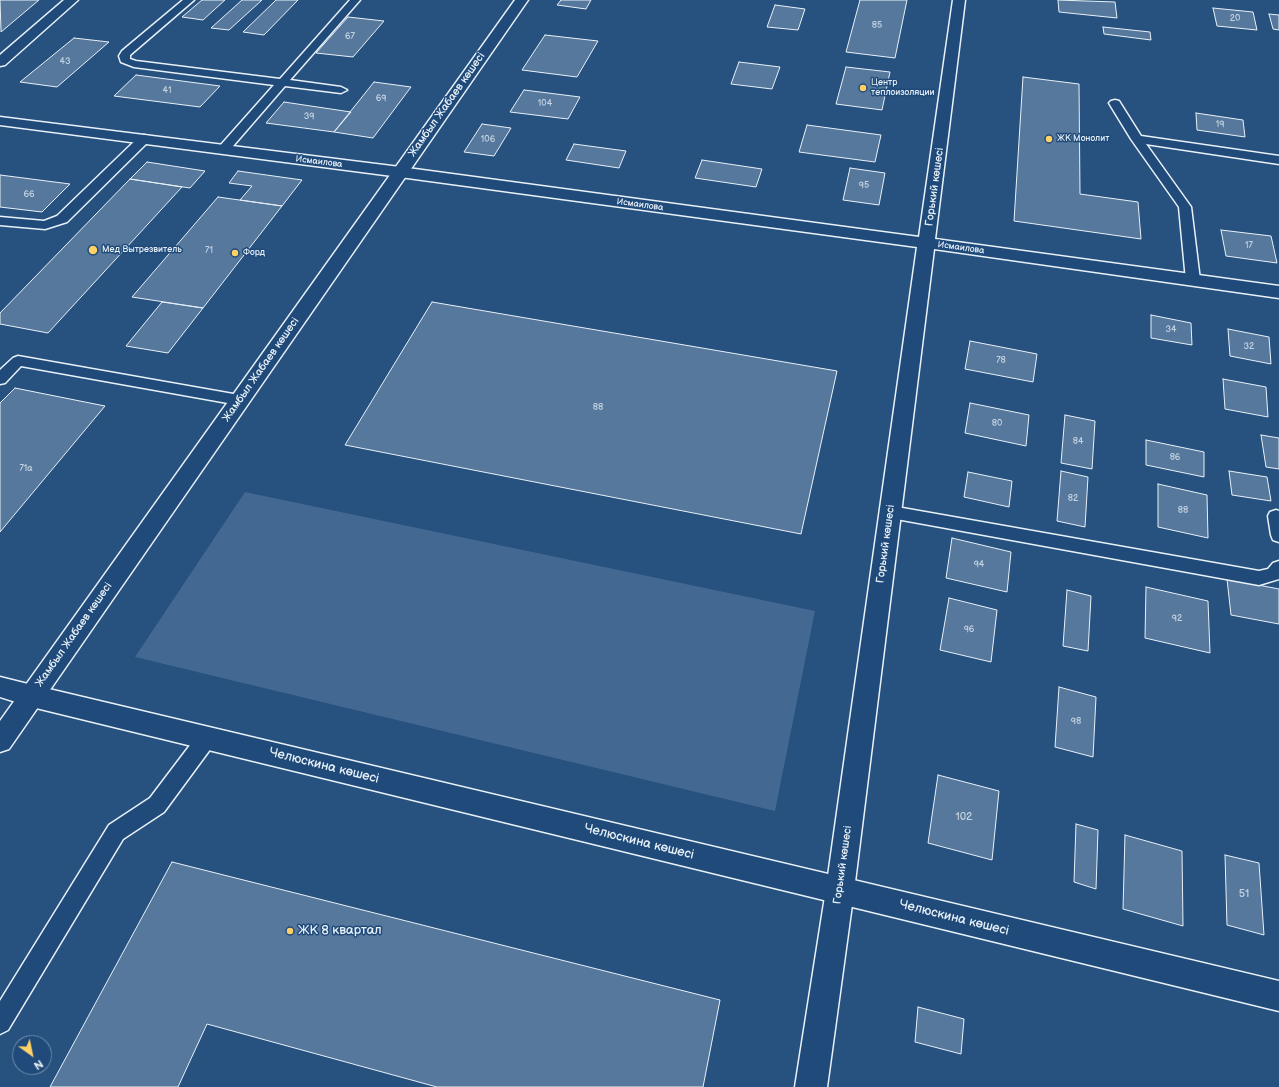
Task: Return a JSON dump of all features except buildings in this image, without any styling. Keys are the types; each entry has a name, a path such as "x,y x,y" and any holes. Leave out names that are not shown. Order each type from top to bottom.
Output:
{"street":[{"path":"0,62 72,0"},
{"name":"Жамбыл Жабаев көшесі","path":"0,741 522,0"},
{"name":"Горький көшесі","path":"811,1087 840,890 960,0"},
{"name":"Исмаилова","path":"0,121 400,172 1279,292"},
{"name":"Челюскина көшесі","path":"0,687 32,696 1279,996"}],"lane":[{"path":"189,0 126,53 124,56 125,60 134,64 341,90"},
{"path":"223,150 355,0"},
{"path":"1115,103 1138,139 1186,207 1194,280"},
{"path":"1138,139 1279,160"},
{"path":"0,221 45,225 62,219 144,140"},
{"path":"0,357 239,400"},
{"path":"0,379 18,361"},
{"path":"891,512 1259,578 1274,574 1279,568"},
{"path":"1276,516 1279,535"},
{"path":"0,1022 116,832 157,805 207,738"}],"shaded area":[{"path":"245,492 815,611 775,811 135,657"}],"place":[{"name":"Центр теплоизоляции","path":"863,88"},
{"name":"ЖК Монолит","path":"1049,139"},
{"name":"Мед Вытрезвитель","path":"93,250"},
{"name":"Форд","path":"235,253"},
{"name":"ЖК 8 квартал","path":"290,931"}]}
